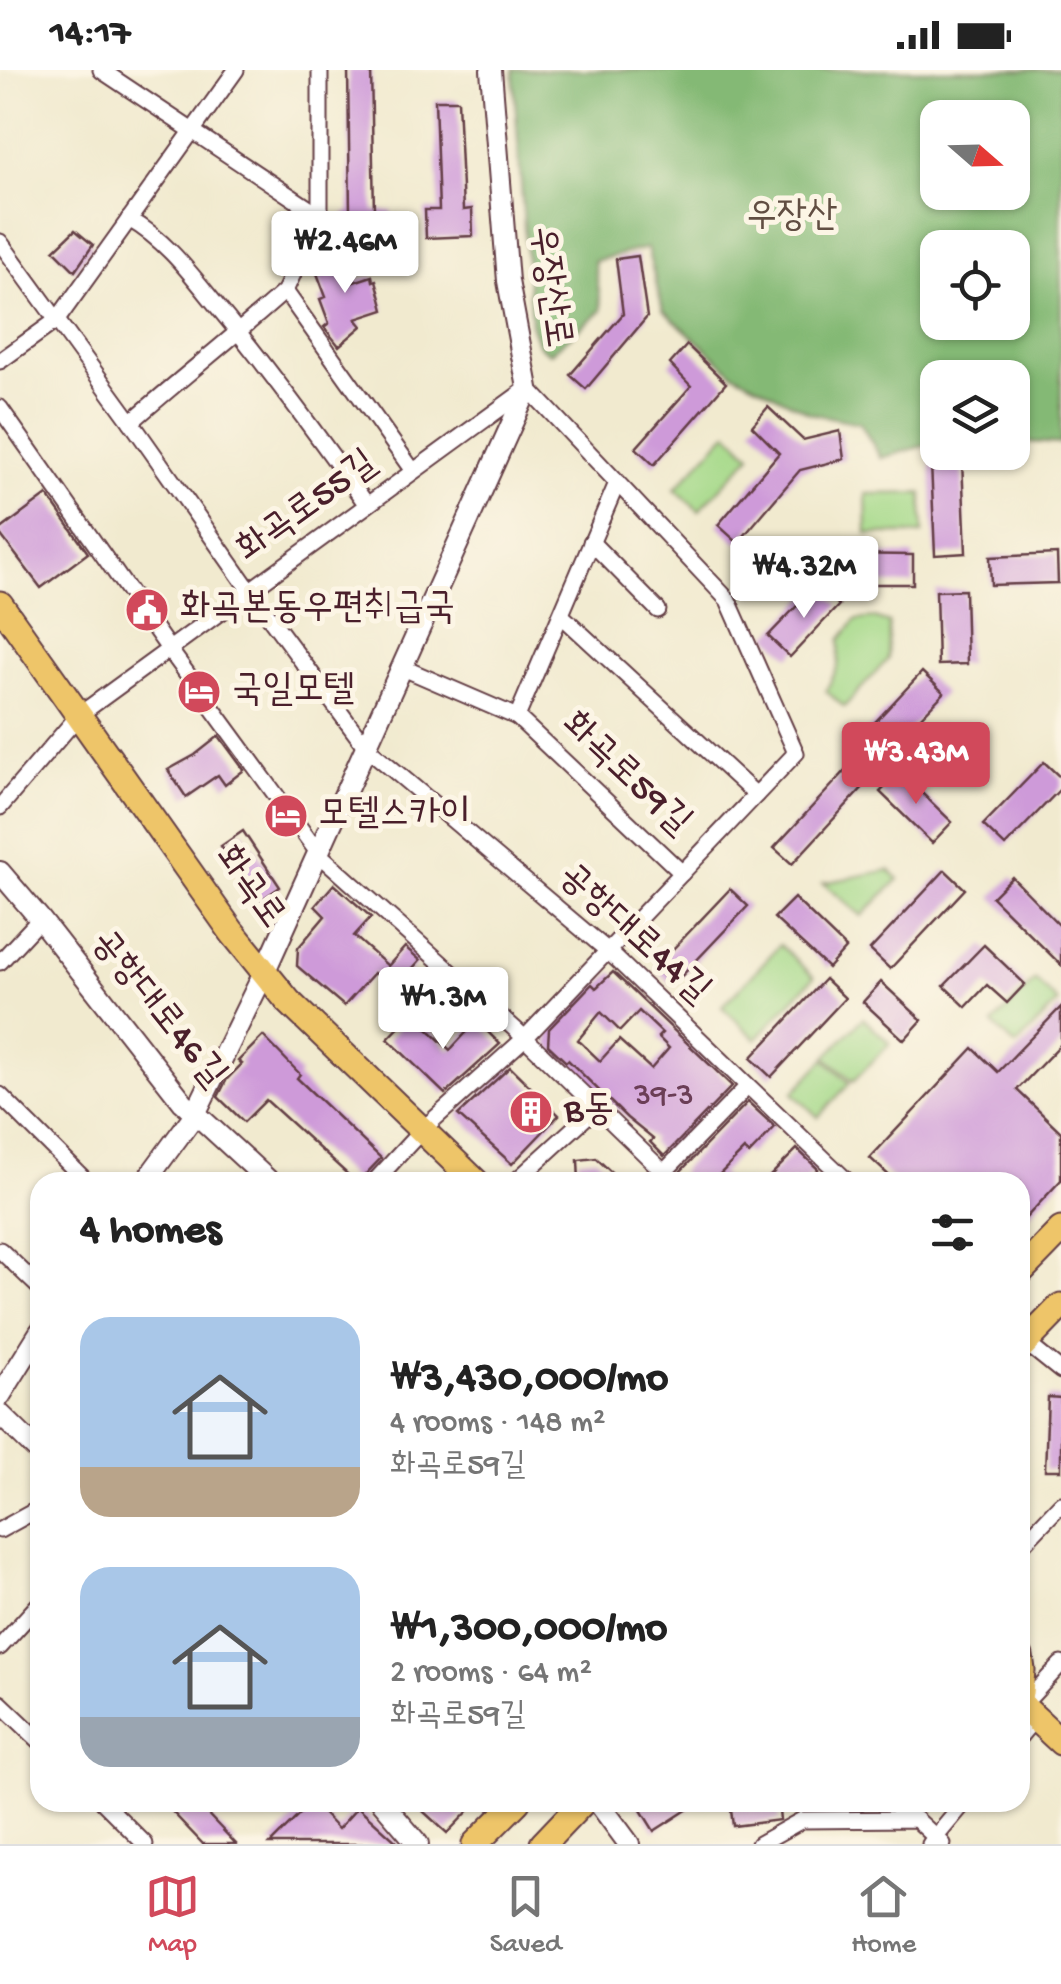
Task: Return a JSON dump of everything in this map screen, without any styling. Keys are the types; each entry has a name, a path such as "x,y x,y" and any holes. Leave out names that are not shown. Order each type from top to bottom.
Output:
{"main road":[{"name":"화곡로","path":"0,604 232,932 288,1002 466,1172"},
{"path":"1030,1262 1061,1230"},
{"path":"1030,1342 1061,1306"},
{"path":"1030,1718 1061,1742"},
{"path":"475,1844 507,1812"},
{"path":"543,1844 573,1812"}],"street":[{"path":"101,70 320,216"},
{"path":"0,360 57,320 236,70"},
{"path":"132,422 285,291 320,216 320,70"},
{"name":"우장산로","path":"152,1172 194,1114 264,972 528,388 508,280 491,70"},
{"path":"129,219 151,231 168,248 239,333 278,380 367,505"},
{"name":"공항대로44길","path":"0,242 366,746 608,951 838,1172"},
{"path":"285,291 413,471"},
{"name":"화곡로55길","path":"0,807 79,715 528,388"},
{"name":"화곡로59길","path":"383,1172 423,1129 526,1038 796,752 728,600 528,388"},
{"path":"0,408 318,854 526,1038 664,1172"},
{"name":"화곡로59길","path":"617,482 517,718 682,873"},
{"path":"592,542 658,610"},
{"name":"화곡로59길","path":"560,615 756,795"},
{"path":"401,667 517,718"},
{"name":"공항대로46길","path":"0,872 183,1102 259,1172"},
{"path":"0,962 40,919"},
{"path":"673,1172 748,1086"},
{"path":"0,1096 77,1172"},
{"path":"527,1172 597,1107"},
{"path":"0,1250 30,1278"},
{"path":"0,1396 30,1348"},
{"path":"1030,1355 1061,1371"},
{"path":"0,1414 30,1443"},
{"path":"1030,1537 1061,1504"},
{"path":"0,1530 30,1514"},
{"path":"0,1648 30,1614"},
{"path":"1030,1703 1061,1664"},
{"path":"0,1703 30,1732"},
{"path":"112,1812 145,1844"},
{"path":"391,1812 418,1844"},
{"path":"605,1812 629,1844"},
{"path":"759,1844 802,1820 916,1819 937,1842 958,1812"}],"green space":[{"name":"우장산","path":"513,70 1061,70 1061,444 1030,442 1030,360 920,360 920,447 881,458 860,423 810,413 732,372 663,310 647,248 594,261 602,310 550,353 539,346 531,324"},
{"path":"728,432 751,455 699,511 675,489"},
{"path":"922,493 923,534 867,534 866,494"},
{"path":"874,618 889,623 888,659 844,707 826,691 838,666 840,640 856,620"},
{"path":"889,870 899,879 862,916 823,883"},
{"path":"780,945 814,977 756,1039 722,1007"},
{"path":"1035,980 1058,1002 1016,1046 993,1024"},
{"path":"863,1018 890,1043 853,1081 826,1057"},
{"path":"825,1059 850,1083 818,1117 793,1093"}],"building":[{"path":"348,70 371,70 374,211 392,211 392,232 344,234 344,213 350,213"},
{"path":"435,100 458,100 463,210 472,209 473,236 426,238 425,210 439,210"},
{"path":"75,230 93,245 75,271 54,250"},
{"path":"335,242 348,284 372,276 384,310 356,319 362,326 339,346 324,327 329,323 320,299 326,297 315,268 325,245"},
{"path":"638,256 647,317 586,389 570,375 623,314 616,259"},
{"path":"687,345 726,383 654,465 636,448 691,386 670,364"},
{"path":"768,407 803,440 840,431 844,459 800,470 738,543 718,525 779,453 752,426"},
{"path":"931,470 962,470 966,553 935,555"},
{"path":"47,495 88,553 41,588 0,530"},
{"path":"838,554 913,555 913,584 837,584"},
{"path":"1057,554 1058,583 991,585 990,557"},
{"path":"818,584 839,605 790,657 768,636"},
{"path":"965,590 967,664 938,665 936,591"},
{"path":"922,672 944,693 884,755 863,735"},
{"path":"219,736 244,770 225,785 218,775 186,797 168,770"},
{"path":"1044,762 1061,778 1061,788 1005,846 983,825"},
{"path":"848,768 865,785 792,864 774,848"},
{"path":"900,772 952,822 932,843 880,792"},
{"path":"243,831 280,887 258,902 221,846"},
{"path":"945,870 965,889 890,969 870,950"},
{"path":"1012,877 1061,927 1061,965 992,897"},
{"path":"334,884 371,917 354,936 388,966 405,947 420,960 393,990 374,973 344,1006 297,966 298,948 325,916 315,906"},
{"path":"730,889 748,906 673,985 655,968"},
{"path":"794,898 846,948 828,968 774,918"},
{"path":"984,945 1025,984 1007,1003 987,985 966,1007 944,986"},
{"path":"613,972 732,1086 664,1156 650,1142 653,1139 548,1045 549,1029 592,984 596,988","holes":["639,1011 662,1033 658,1037 669,1048 651,1069 619,1040 600,1061 578,1040 601,1012 620,1031"]},
{"path":"825,979 845,998 771,1077 751,1058"},
{"path":"881,982 922,1020 904,1040 863,1002"},
{"path":"1061,1007 1061,1044 1017,1090 1061,1132 1061,1180 1030,1213 1030,1172 885,1172 870,1158 973,1048 998,1072"},
{"path":"412,1014 450,1050 477,1021 500,1044 445,1094 388,1039"},
{"path":"263,1036 300,1074 297,1078 381,1158 368,1172 345,1172 266,1100 244,1122 218,1097 227,1079 242,1064 238,1061"},
{"name":"B동","path":"510,1067 559,1115 512,1164 458,1115"},
{"path":"748,1102 775,1127 749,1154 744,1150 722,1172 680,1172"},
{"path":"797,1149 818,1169 815,1172 774,1172"},
{"path":"596,1158 611,1172 579,1172 578,1160"},
{"path":"1048,1397 1061,1398 1061,1470 1045,1470"},
{"path":"173,1812 206,1812 236,1844 203,1844"},
{"path":"302,1812 322,1812 338,1829 353,1812 364,1812 399,1844 270,1844"},
{"path":"424,1812 467,1812 447,1833"},
{"path":"642,1812 683,1812 654,1831"},
{"path":"731,1812 779,1812 780,1820 733,1826"}],"place":[{"name":"화곡본동우편취급국","path":"147,610"},
{"name":"국일모텔","path":"199,692"},
{"name":"모텔스카이","path":"286,816"},
{"name":"B동","path":"531,1112"}]}
